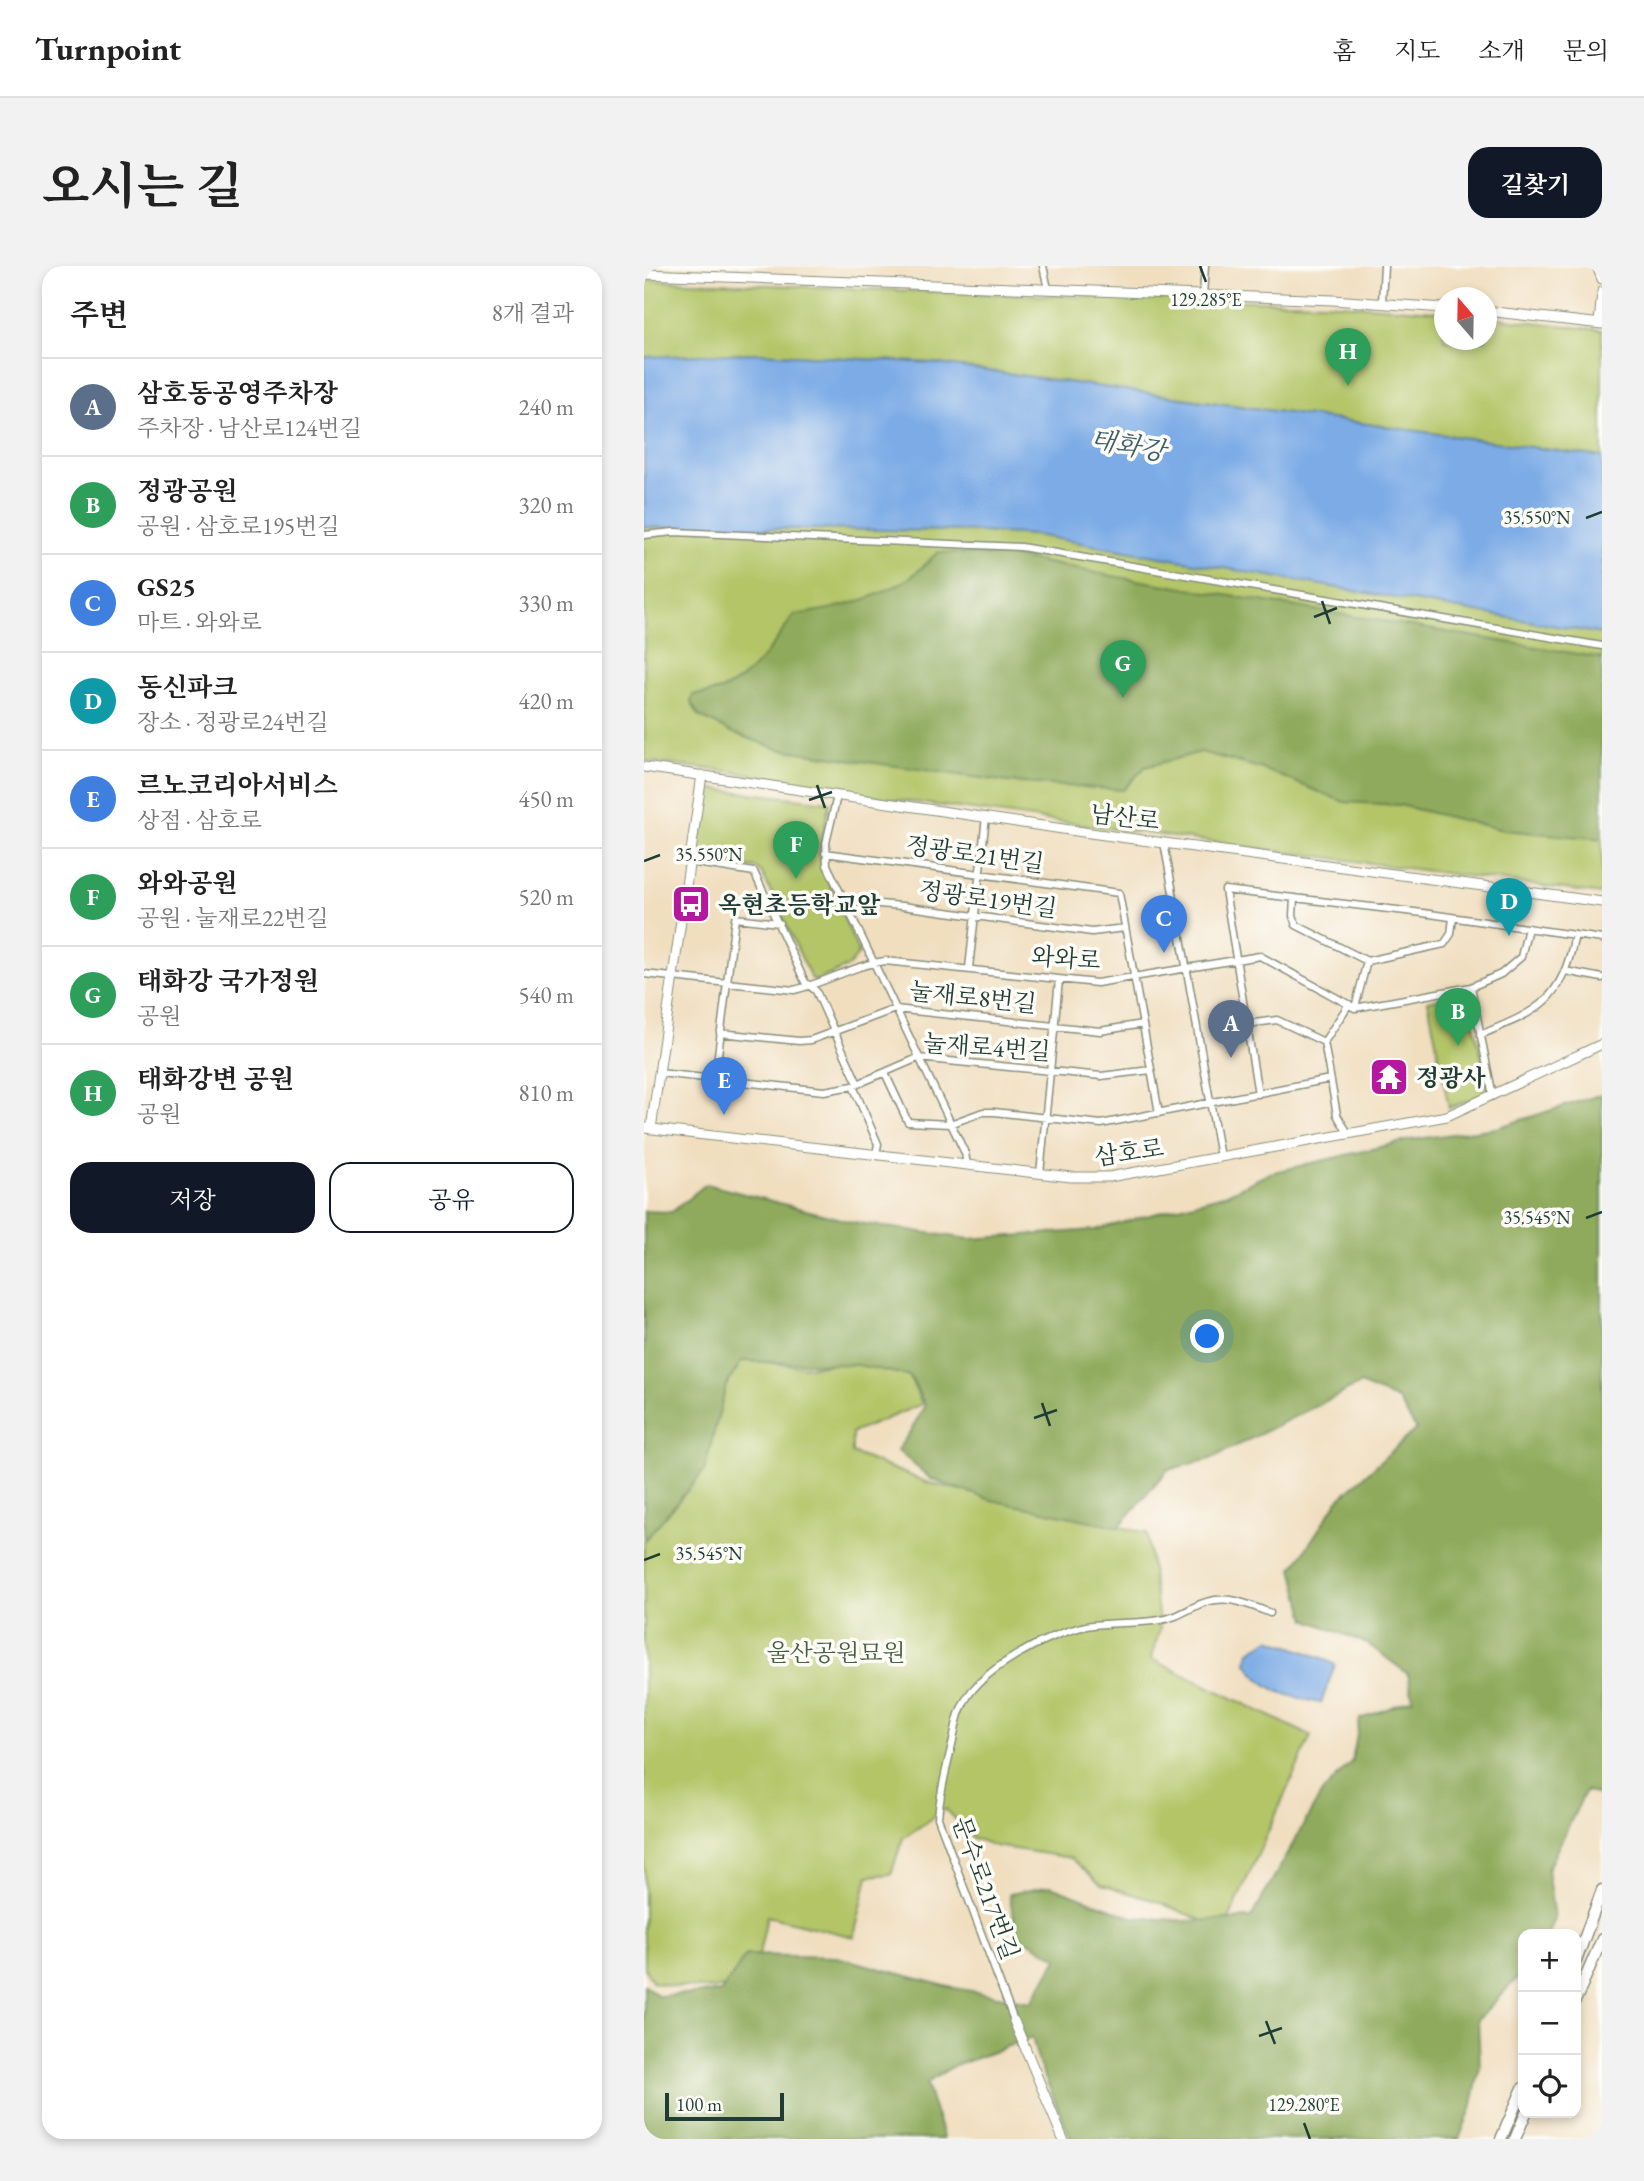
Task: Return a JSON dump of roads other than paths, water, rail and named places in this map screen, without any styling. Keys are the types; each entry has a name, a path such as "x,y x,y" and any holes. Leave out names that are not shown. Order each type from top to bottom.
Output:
{"highway":[{"path":"1581,1947 1602,1889"},
{"path":"1579,1992 1602,1940"},
{"path":"1500,2139 1518,2099"},
{"path":"1515,2139 1524,2118"}],"main road":[{"path":"1597,266 1602,279"},
{"path":"644,274 692,271 1381,302 1434,307"},
{"path":"1497,312 1600,323 1602,292"},
{"name":"남산로","path":"644,767 1602,902"},
{"path":"648,1129 659,1073 702,775"},
{"name":"삼호로","path":"648,1129 1040,1174 1110,1177 1447,1116 1602,1044"},
{"name":"문수로217번길","path":"1014,2021 1063,2139"}],"street":[{"path":"1044,266 1048,289"},
{"path":"1203,295 1205,266"},
{"path":"1381,302 1384,266"},
{"path":"644,535 674,532 1021,547 1602,646"},
{"path":"837,796 829,825 825,853 827,865 965,1153 967,1165"},
{"path":"969,968 986,817"},
{"path":"1164,841 1220,1157"},
{"name":"정광로21번길","path":"825,853 1119,893 1125,928"},
{"path":"690,862 754,872 809,987 817,991 878,1144 876,1154"},
{"path":"1258,1094 1225,890 1602,939"},
{"path":"1294,898 1293,916 1296,925 1367,961 1444,944 1451,934 1453,918"},
{"name":"정광로19번길","path":"845,901 1092,932 1125,928"},
{"path":"715,1079 735,918 779,923"},
{"path":"1125,928 1159,1113"},
{"path":"1352,1006 1471,987 1512,966 1521,957 1528,928"},
{"path":"1480,1035 1541,1006 1554,992 1565,971 1575,935"},
{"name":"와와로","path":"644,974 789,990 809,987 873,962 885,961 1097,983 1260,956 1352,1006"},
{"path":"1348,1133 1337,1115 1324,1042 1352,1006 1367,961"},
{"path":"1565,971 1602,978"},
{"path":"1040,1174 1059,980"},
{"path":"1471,987 1493,1096"},
{"name":"눌재로8번길","path":"720,1033 811,1040 895,1009 1100,1031 1143,1024"},
{"path":"1247,1024 1276,1020 1324,1042"},
{"name":"눌재로4번길","path":"659,1073 824,1091 855,1085 918,1058 1101,1076 1151,1070"},
{"path":"885,1073 908,1122 950,1124 984,1112 1101,1124 1330,1079"},
{"name":"문수로217번길","path":"1014,2021 938,1818 939,1795 961,1707 974,1687 999,1668 1058,1634 1087,1626 1179,1616 1195,1606 1217,1598 1234,1599 1270,1613"}],"water":[{"name":"태화강","path":"758,353 932,363 1602,457 1602,634 1035,535 964,531 644,527 644,357"},
{"path":"1270,1639 1335,1665 1321,1703 1279,1692 1254,1673 1247,1663 1250,1651"}],"place":[{"name":"태화강변 공원","path":"1348,386"},
{"name":"태화강 국가정원","path":"1123,698"},
{"name":"와와공원","path":"796,879"},
{"name":"옥현초등학교앞","path":"691,904"},
{"name":"동신파크","path":"1509,936"},
{"name":"GS25","path":"1164,953"},
{"name":"정광공원","path":"1458,1046"},
{"name":"삼호동공영주차장","path":"1231,1058"},
{"name":"정광사","path":"1389,1077"},
{"name":"르노코리아서비스","path":"724,1115"}],"park label":[{"name":"울산공원묘원","path":"836,1652"}]}
